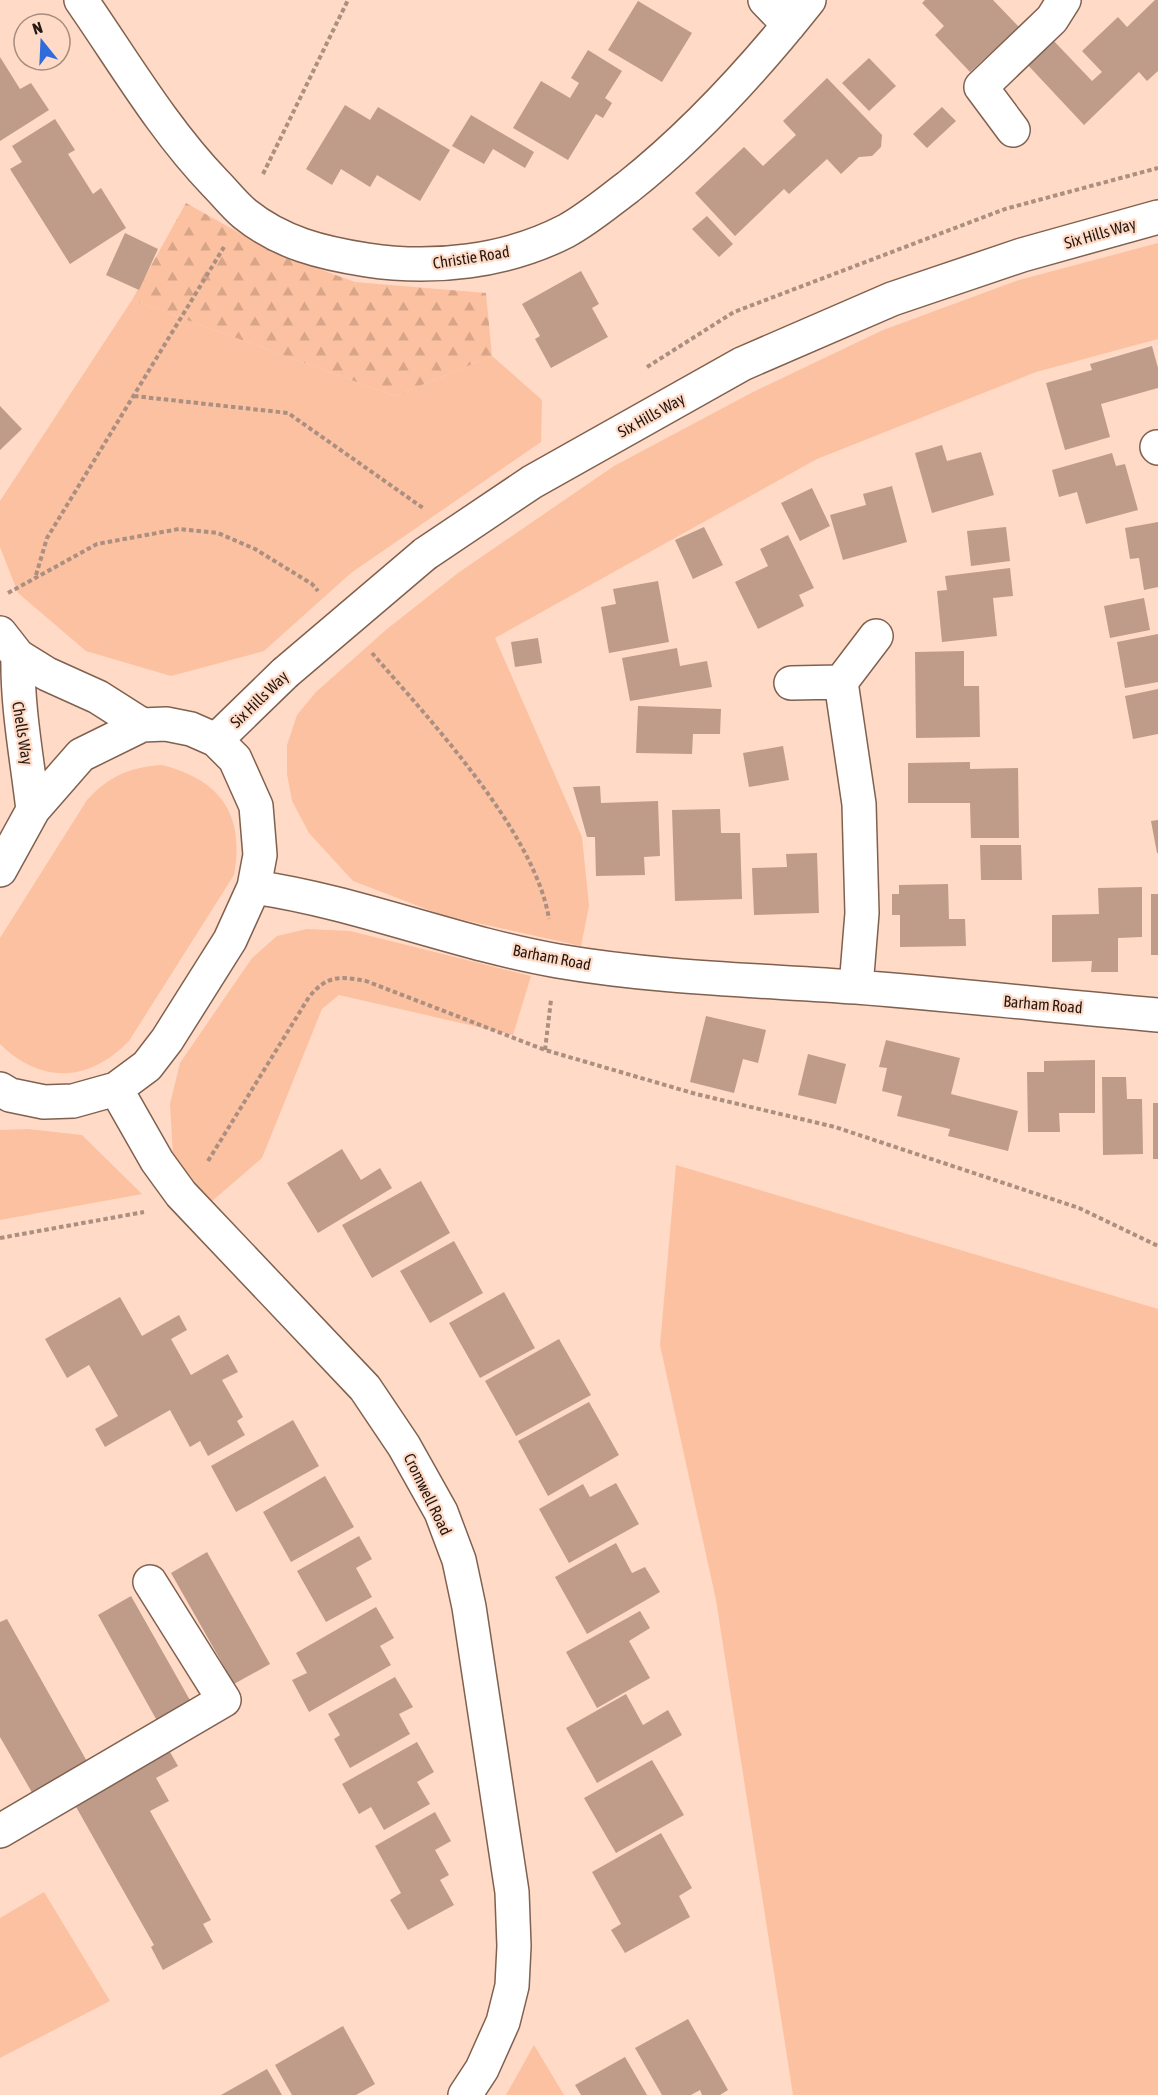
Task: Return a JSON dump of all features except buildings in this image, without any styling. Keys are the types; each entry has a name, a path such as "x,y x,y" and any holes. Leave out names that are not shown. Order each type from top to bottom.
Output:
{"street":[{"name":"Christie Road","path":"81,0 183,150 244,213 283,239 326,253 379,261 432,265 478,259 524,248 566,231 603,207 650,170 704,120 809,0"},
{"path":"765,0 789,25"},
{"path":"1013,130 981,87 1052,19 1064,0"},
{"name":"Six Hills Way","path":"216,740 285,673 425,554 532,482 742,364 892,299 1022,255 1158,217"},
{"path":"856,987 862,913 859,804 841,682 876,636"},
{"name":"Chells Way","path":"9,645 47,674 98,697 142,725"},
{"name":"Chells Way","path":"9,645 17,695 24,721 33,810"},
{"path":"791,683 841,682"},
{"path":"0,870 33,810 81,755 142,725 166,724 191,729 216,740 235,759 256,806 260,855 254,887 230,940 168,1040 147,1066 116,1089 73,1101 44,1101 3,1093"},
{"name":"Barham Road","path":"254,887 306,894 445,934 556,960 672,976 856,987 1158,1015"},
{"name":"Cromwell Road","path":"116,1089 158,1161 181,1194 364,1388 404,1446 435,1503 459,1560 469,1607 512,1892 514,1946 512,1986 503,2022 482,2069 465,2095"},
{"path":"0,1831 224,1700 150,1582"}],"path":[{"path":"35,576 47,538 244,213 348,0"},
{"path":"645,369 735,312 1005,209 1158,168"},
{"path":"134,396 288,413 424,509"},
{"path":"0,598 35,576 97,544 179,529 218,533 255,549 312,584"},
{"path":"377,659 477,779 507,822 534,872 548,913 556,960 545,1050"},
{"path":"0,1238 160,1209 181,1194 201,1172 309,997 319,985 335,977 366,981 545,1050 696,1094 835,1127 1079,1208 1158,1246"}],"green space":[{"path":"186,203 275,253 355,282 486,293 492,356 395,396 132,300"},
{"path":"1158,243 1158,339 1036,372 817,459 495,638 582,837 589,906 581,946 442,915 353,881 309,833 292,801 287,774 287,745 297,715 316,692 387,629 458,573 614,466 753,392 883,330 1019,280"},
{"path":"132,300 395,396 492,356 542,400 541,442 351,573 264,651 171,676 86,651 18,593 0,547 0,501"},
{"path":"162,765 200,780 224,803 232,818 236,835 234,875 129,1041 114,1055 82,1071 49,1072 32,1067 0,1044 0,938 87,800 121,774"},
{"path":"307,929 350,931 531,976 513,1035 339,995 322,1009 262,1158 211,1202 173,1156 170,1104 180,1063 252,958 277,936"},
{"path":"28,1129 82,1135 142,1194 0,1220 0,1130"},
{"path":"676,1165 1158,1309 1158,2095 793,2095 716,1600 660,1345"},
{"path":"44,1892 110,2001 0,2058 0,1918"},
{"path":"534,2045 564,2095 506,2095"}]}
